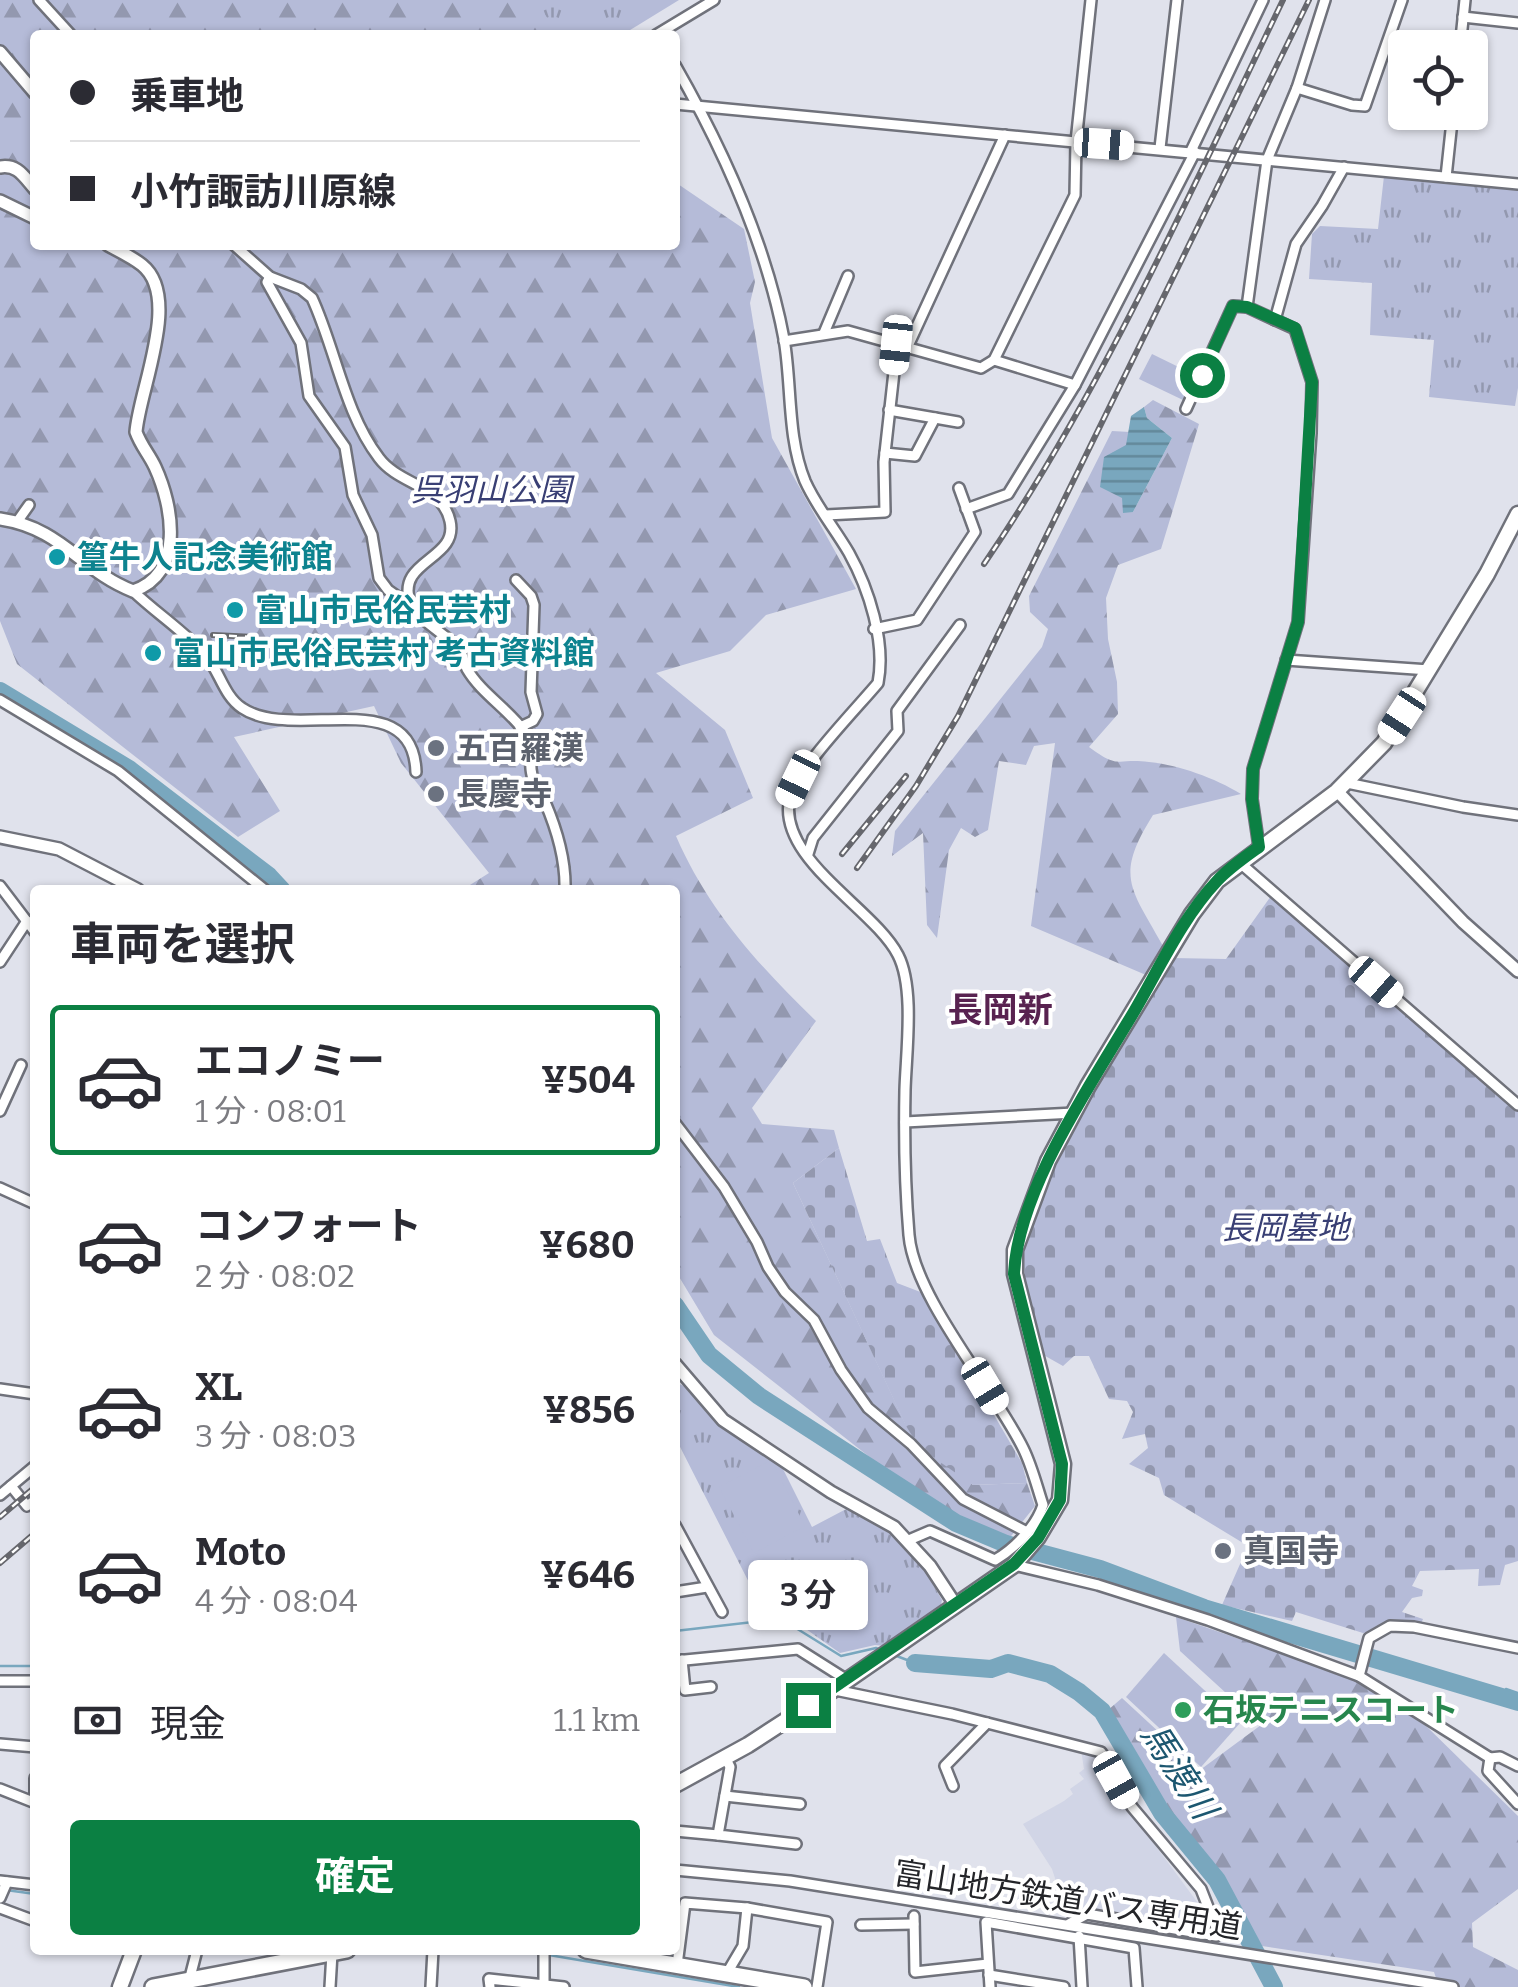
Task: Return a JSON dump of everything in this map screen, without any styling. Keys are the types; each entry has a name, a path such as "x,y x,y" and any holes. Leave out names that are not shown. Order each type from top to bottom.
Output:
{"main road":[{"path":"680,1783 832,1690 1017,1562 1032,1534 1060,1500 1062,1464 1014,1274 1016,1250 1048,1161 1192,914 1217,881 1342,787 1384,742 1516,523"},
{"path":"120,1987 132,1955"},
{"path":"158,1986 324,1955"},
{"path":"646,1955 677,1965 804,1987"}],"street":[{"path":"38,0 65,30"},
{"path":"665,30 714,0"},
{"path":"784,341 848,330 981,368 994,360 1074,195 1092,0"},
{"path":"1160,148 1177,0"},
{"path":"966,509 1008,494 1075,385 1193,152 1263,0"},
{"path":"1247,307 1267,160 1297,88 1324,0"},
{"path":"1297,88 1352,106 1365,106 1402,0"},
{"path":"1462,30 1465,0"},
{"path":"1463,16 1518,23"},
{"path":"0,52 30,87"},
{"path":"680,74 714,136 771,286 784,341 799,460 806,483 864,585 882,664 878,683 798,779 789,798 790,823 817,868 889,940 900,957 906,982 905,1122 912,1258 1024,1450 1043,1506 1032,1534 995,1560 930,1532 909,1540"},
{"path":"680,105 1518,184"},
{"path":"1446,177 1451,130"},
{"path":"826,515 885,512 884,453 902,347 1006,135"},
{"path":"0,167 10,165 30,183"},
{"path":"1275,320 1296,244 1344,167"},
{"path":"0,201 30,216"},
{"path":"116,250 145,267 155,284 159,324 136,432 154,464 170,510 166,564 146,587 133,592"},
{"path":"239,250 270,278 301,289 312,298 354,414 370,445 396,476 425,488 441,500 451,530 446,545 412,573 408,592 411,606"},
{"path":"824,333 848,276"},
{"path":"270,278 267,282 301,343 309,396 345,447 353,495 372,535 379,578 462,652 467,669 520,727 532,750 532,775 561,848 565,885"},
{"path":"1186,409 1233,306 1247,307 1295,328 1312,382 1298,622 1253,769 1252,799 1259,847"},
{"path":"994,360 1075,385"},
{"path":"890,410 958,422"},
{"path":"884,453 915,456 935,418"},
{"path":"874,629 917,620 974,532 959,488"},
{"path":"17,522 30,504"},
{"path":"0,519 55,537 105,577 133,592 202,652 231,698 242,708 276,720 375,721 393,726 403,732 411,746 416,772"},
{"path":"516,580 534,605 531,692 538,714 534,721 520,727"},
{"path":"808,854 813,838 898,731 896,711 960,625"},
{"path":"1286,660 1429,670"},
{"path":"0,700 118,772 259,885"},
{"path":"1342,787 1518,814"},
{"path":"1342,787 1462,922 1518,972"},
{"path":"0,836 58,849 128,885"},
{"path":"1239,862 1516,1101"},
{"path":"0,886 30,925"},
{"path":"0,962 27,921"},
{"path":"0,1111 21,1065"},
{"path":"905,1122 1074,1112"},
{"path":"680,1130 724,1187 768,1268 785,1292 814,1320 840,1370 868,1408 911,1444 964,1499 1032,1534"},
{"path":"0,1188 30,1202"},
{"path":"680,1374 723,1420 830,1492 894,1527 909,1540 956,1604"},
{"path":"0,1389 30,1393"},
{"path":"0,1495 30,1470"},
{"path":"11,1486 27,1506 30,1504"},
{"path":"680,1536 722,1612"},
{"path":"1017,1562 1208,1620 1359,1676 1490,1758 1518,1766"},
{"path":"680,1591 707,1587"},
{"path":"1359,1676 1369,1638 1390,1626 1414,1627 1518,1648"},
{"path":"680,1660 798,1649 847,1680"},
{"path":"680,1665 685,1690 711,1686"},
{"path":"0,1681 30,1681"},
{"path":"832,1690 1100,1752 1132,1807 1201,1890 1217,1930 1216,1936 1087,1914 1068,1925"},
{"path":"952,1786 945,1766 987,1723"},
{"path":"0,1744 30,1747"},
{"path":"718,1834 730,1767 725,1757"},
{"path":"1490,1758 1488,1771 1518,1804"},
{"path":"0,1788 30,1800"},
{"path":"725,1796 800,1804"},
{"path":"680,1830 796,1844"},
{"name":"富山地方鉄道バス専用道","path":"680,1870 790,1881 1452,1987"},
{"path":"0,1898 4,1881 30,1884"},
{"path":"680,1942 685,1903 747,1908 827,1922 817,1987"},
{"path":"0,1908 30,1919"},
{"path":"727,1973 744,1946 747,1908"},
{"path":"861,1925 914,1920 915,1972 988,1970 1064,1987"},
{"path":"990,1987 986,1922 1134,1948 1137,1987"},
{"path":"1079,1936 1082,1987"},
{"path":"189,1981 196,1955"},
{"path":"330,1987 339,1955"},
{"path":"431,1987 433,1955"},
{"path":"544,1955 544,1986"},
{"path":"677,1965 678,1955"},
{"path":"490,1987 489,1979 564,1987"}],"shaded area":[{"path":"1144,407 1147,418 1172,438 1133,512 1123,513 1122,498 1100,487 1104,457 1126,445 1131,416"},
{"path":"1080,1743 1096,1747 1105,1761 1112,1787 1209,1918 1209,1931 1087,1914 1067,1915 1052,1869 1023,1824 1064,1801 1073,1794 1070,1789 1084,1779 1079,1773 1084,1769"}],"green space":[{"name":"呉羽山公園","path":"0,0 535,0 556,30 30,30 30,250 680,250 680,185 744,229 755,282 750,303 772,438 856,589 766,615 730,651 656,673 725,730 753,798 676,836 719,913 816,1021 752,1108 762,1124 834,1130 839,1148 793,1183 905,1423 973,1485 1027,1483 1035,1506 1008,1540 955,1518 890,1473 714,1335 680,1278 680,885 470,885 489,873 401,763 374,706 234,737 280,811 238,837 17,664 0,621"},
{"path":"516,0 679,0 630,30 537,30"},
{"path":"1384,176 1518,190 1515,406 1429,397 1434,340 1370,335 1372,283 1309,279 1312,234 1320,226 1378,229"},
{"path":"1152,354 1195,375 1183,400 1139,379"},
{"path":"1153,400 1199,424 1161,549 1118,565 1106,598 1118,714 1089,747 1113,761 1149,762 1184,769 1241,794 1153,815 1141,836 1134,853 1131,882 1163,946 1146,975 1031,926 1055,743 1034,746 1026,765 999,761 988,830 975,837 961,828 949,850 937,938 927,925 923,833 892,856 895,831 1042,647 1048,629 1030,612 1029,596 1112,431 1130,432 1122,498 1133,512 1172,438 1147,418 1144,407"},
{"name":"長岡墓地","path":"1271,896 1518,1110 1518,1561 1505,1565 1500,1585 1478,1586 1479,1569 1420,1571 1412,1586 1423,1590 1422,1596 1412,1598 1402,1612 1423,1619 1420,1626 1363,1633 1296,1612 1292,1621 1222,1605 1248,1546 1164,1495 1159,1478 1129,1464 1148,1448 1145,1434 1122,1439 1133,1412 1127,1401 1109,1399 1089,1356 1074,1356 1063,1366 1040,1353 1015,1250 1088,1100 1173,958 1226,959"},
{"path":"839,1148 867,1241 880,1239 897,1283 923,1293 1022,1463 1027,1483 973,1485 920,1448 906,1426 793,1183"},
{"path":"680,1384 707,1413 782,1467 812,1527 850,1507 885,1526 913,1550 942,1600 940,1609 885,1646 840,1653 793,1620 763,1610 680,1447"},
{"path":"771,1460 805,1526 754,1553 719,1487"},
{"path":"1176,1617 1355,1679 1420,1720 1518,1816 1518,1889 1472,1923 1473,1947 1518,1970 1518,1987 1439,1987 1434,1972 1262,1946 1220,1875 1171,1817 1108,1710 1122,1698 1200,1770 1261,1725 1180,1651"},
{"name":"石坂テニスコート","path":"1164,1653 1240,1723 1201,1767 1126,1697"}],"waterway":[{"path":"0,691 129,769 277,885"},
{"path":"680,1312 709,1355 759,1396 956,1523 1006,1544 1100,1569 1204,1608 1518,1702"},
{"path":"680,1630 771,1620 791,1625 841,1656 881,1650"},
{"path":"894,1655 915,1663"},
{"name":"馬渡川","path":"915,1663 991,1669 1008,1663 1050,1674 1102,1711 1162,1813 1217,1880 1274,1987"},
{"path":"0,1666 30,1666"},
{"path":"1503,1698 1506,1689 1518,1693"},
{"path":"6,1890 30,1893"},
{"path":"549,1955 739,1987"}],"railway":[{"path":"984,564 1107,359 1283,0"},
{"path":"857,868 916,786 958,716 1309,0"},
{"path":"213,635 254,637"},
{"path":"842,854 906,776"},
{"path":"0,1517 30,1491"},
{"path":"0,1563 30,1537"}],"place":[{"name":"篁牛人記念美術館","path":"57,557"},
{"name":"富山市民俗民芸村","path":"235,610"},
{"name":"富山市民俗民芸村 考古資料館","path":"153,653"},
{"name":"五百羅漢","path":"436,748"},
{"name":"長慶寺","path":"436,794"},
{"name":"真国寺","path":"1223,1551"},
{"name":"石坂テニスコート","path":"1183,1710"}],"district":[{"name":"長岡新","path":"1000,1010"}],"route":[{"path":"808,1705 1020,1560 1054,1513 1060,1500 1062,1464 1014,1274 1016,1250 1048,1161 1088,1086 1192,914 1217,881 1259,847 1252,799 1253,769 1298,622 1312,382 1295,328 1247,307 1233,306 1202,375"}]}
